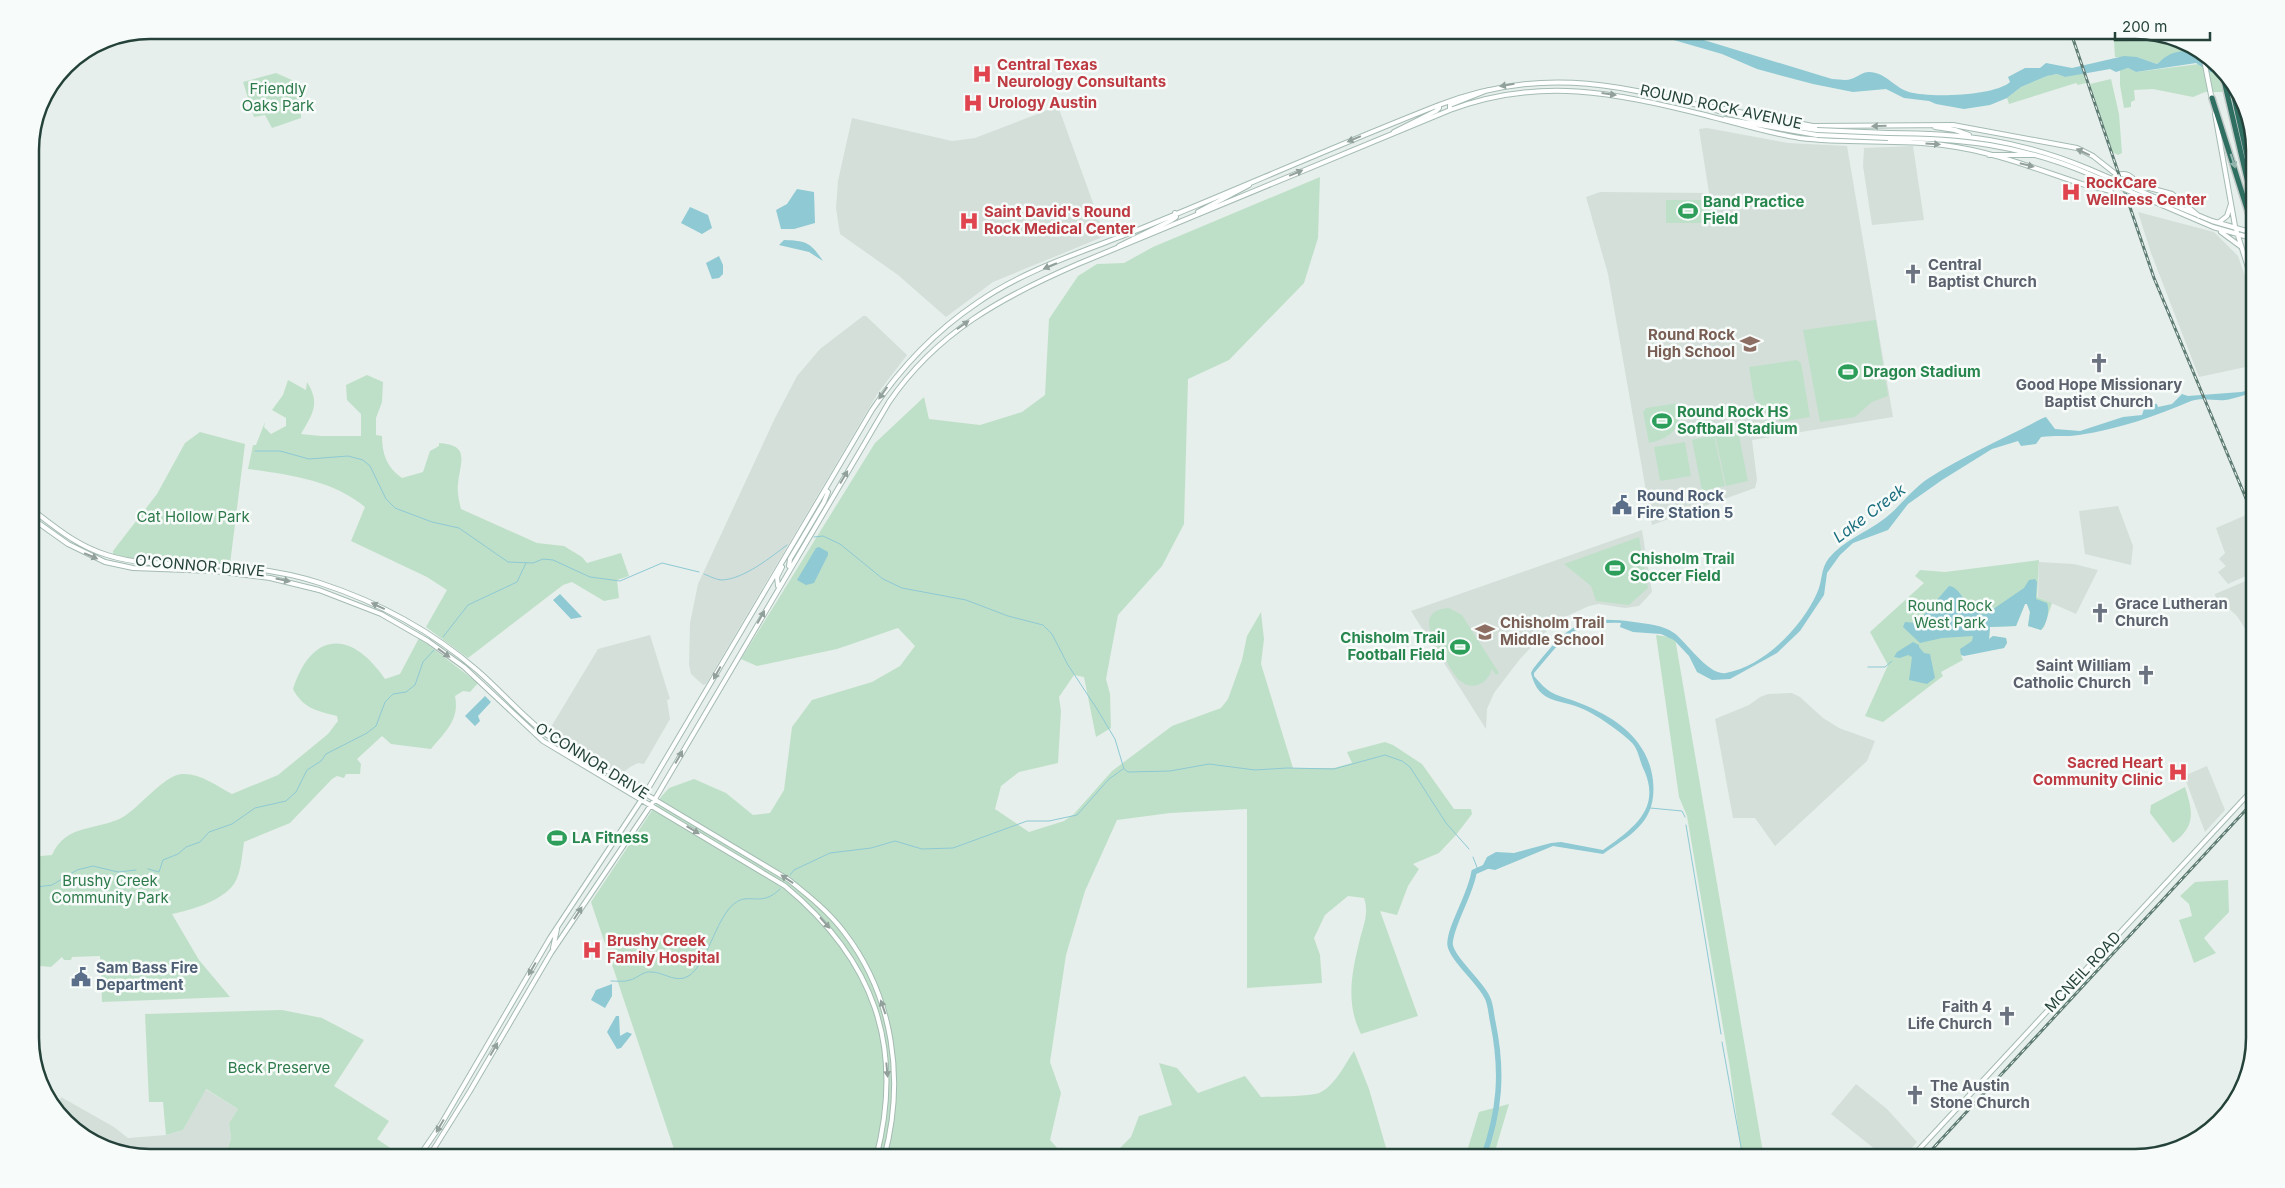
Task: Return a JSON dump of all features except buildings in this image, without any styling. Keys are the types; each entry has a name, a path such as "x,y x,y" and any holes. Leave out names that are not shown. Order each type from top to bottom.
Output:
{"highway":[{"path":"2227,86 2246,157"},
{"path":"2231,93 2246,171"},
{"path":"2212,98 2246,206"}],"main road":[{"path":"2205,63 2236,229 2246,263"},
{"name":"ROUND ROCK AVENUE","path":"1489,89 1526,82 1555,81 1619,87 1706,107 1796,124 1830,126 1953,125 2072,147 2093,156 2117,176"},
{"path":"424,1149 440,1126 494,1031 557,929 642,799 872,410 918,350 947,325 989,295 1074,256 1439,105 1489,89"},
{"path":"434,1149 551,953 655,800 778,586 883,410 925,356 955,331 988,308 1024,287 1198,213 1450,110 1450,105 1485,93 1489,89"},
{"name":"ROUND ROCK AVENUE","path":"1450,110 1491,98 1555,90 1622,96 1708,116 1757,130 1830,141 1945,145 2041,169 2110,191"},
{"path":"1392,133 1396,129 1436,111 1439,105"},
{"path":"1706,107 1761,122 1817,133"},
{"path":"1708,116 1817,133 1970,136 2034,149 2165,204 2230,236 2241,248"},
{"path":"1923,124 1956,130 1970,136"},
{"path":"1830,126 1834,133 1830,141"},
{"path":"1860,143 1856,133 1863,126"},
{"path":"1888,135 1959,139 1992,144 2088,171"},
{"path":"1322,153 1325,161"},
{"path":"1987,155 2036,155"},
{"path":"1314,156 1318,164"},
{"path":"2098,188 2106,180 2106,167"},
{"path":"2135,184 2134,193 2127,200 2116,198 2110,191 2111,182 2117,176 2128,175 2135,184 2172,194 2199,216"},
{"path":"1198,213 1201,208 1244,189 1253,182"},
{"path":"2165,204 2246,231"},
{"path":"2218,223 2227,216 2231,204"},
{"path":"1118,248 1122,244 1170,221 1176,217 1176,213"},
{"path":"2213,227 2246,237"},
{"path":"1074,256 1078,264"},
{"path":"789,568 790,559 824,502 828,492 825,490"},
{"name":"O'CONNOR DRIVE","path":"39,515 72,541 107,555 142,562 235,566 274,572 321,583 368,601 404,619 449,647 496,687 529,722 789,880 816,902 844,932 855,948 878,992 887,1019 896,1083 894,1109 886,1149"},
{"name":"O'CONNOR DRIVE","path":"39,523 79,551 118,565 147,570 234,572 270,578 319,590 374,611 421,637 457,662 525,726 546,742 785,886 824,921 856,964 877,1014 886,1052 888,1084 887,1105 878,1149"},
{"path":"778,586 777,578 781,568 804,526"},
{"path":"546,742 580,760 587,759"},
{"path":"583,765 587,763 608,771"},
{"name":"MCNEIL ROAD","path":"1919,1149 2246,796"},
{"path":"566,916 564,925 567,931"},
{"path":"551,953 557,929"}],"shaded area":[{"path":"2116,39 2135,39 2159,42 2116,41"},
{"name":"Saint David's Round Rock Medical Center","path":"1058,106 1105,236 993,282 946,317 898,275 840,234 836,208 838,181 852,118 952,141 975,138"},
{"name":"Round Rock High School","path":"1707,128 1788,143 1847,146 1893,417 1752,440 1757,480 1755,488 1652,525 1608,274 1586,197 1600,192 1709,193 1699,129"},
{"path":"1913,146 1924,220 1872,225 1863,166 1864,148"},
{"path":"2138,212 2214,232 2238,256 2246,279 2246,367 2199,377 2151,253"},
{"path":"863,316 866,316 907,355 878,393 706,684 703,685 691,674 689,664 690,623 698,584 775,418 797,376 820,349"},
{"path":"2118,506 2133,546 2131,565 2085,554 2079,511"},
{"path":"2246,515 2246,576 2228,584 2218,572 2226,566 2219,559 2225,553 2216,528"},
{"name":"Chisholm Trail Middle School","path":"1642,530 1652,592 1639,606 1625,608 1599,604 1589,606 1556,621 1520,659 1494,693 1487,709 1486,729 1411,611"},
{"path":"2039,562 2074,564 2098,570 2076,614 2038,597"},
{"path":"2246,581 2246,630 2237,616 2215,594"},
{"path":"650,635 670,699 667,700 670,719 644,764 638,763 619,776 548,732 598,649"},
{"path":"1792,693 1800,697 1823,718 1839,728 1875,741 1867,761 1775,846 1755,818 1733,818 1715,719 1749,705 1768,694"},
{"path":"2207,766 2225,810 2205,832 2184,776"},
{"path":"1856,1084 1887,1109 1917,1142 1911,1149 1875,1149 1831,1114"},
{"path":"205,1089 238,1109 229,1123 231,1139 227,1149 150,1149 121,1145 101,1138 77,1122 59,1103 61,1097 114,1127 128,1138 166,1135 183,1130"}],"green space":[{"path":"2114,41 2159,42 2171,45 2197,57 2219,77 2230,92 2205,92 2193,97 2153,89 2134,90 2135,100 2131,102 2131,107 2124,108 2120,85 2120,70 2128,68 2136,72 2199,64 2179,53 2167,56 2157,64 2137,57 2115,57"},
{"name":"Friendly Oaks Park","path":"276,73 301,84 301,118 272,128 265,115 254,117 243,82"},
{"path":"2083,73 2086,83 2078,85 2076,83 2009,104 2007,98 2021,87 2047,76 2057,74 2065,77"},
{"path":"2111,79 2119,114 2122,153 2118,155 2112,152 2090,84"},
{"path":"1320,177 1318,238 1304,283 1229,360 1188,379 1184,524 1162,566 1118,615 1106,679 1110,694 1111,728 1096,737 1084,677 1074,675 1059,697 1061,711 1058,763 1019,772 1001,786 995,809 1029,832 1064,821 1074,814 1112,771 1172,726 1221,708 1228,699 1242,660 1247,636 1261,612 1264,639 1261,664 1293,768 1334,768 1352,763 1347,752 1385,742 1393,745 1422,764 1454,809 1471,809 1472,814 1439,853 1413,864 1419,869 1408,886 1397,915 1380,911 1418,1016 1361,1034 1353,1011 1352,987 1365,918 1364,898 1348,896 1325,915 1314,938 1320,955 1322,983 1247,988 1247,809 1170,813 1117,820 1085,891 1066,955 1050,1062 1061,1093 1050,1140 1058,1149 674,1149 591,902 661,797 669,788 694,779 726,793 753,815 770,813 784,790 792,727 812,700 872,682 900,666 915,646 898,628 837,649 757,666 741,659 875,443 924,397 929,419 980,425 1022,412 1045,395 1049,319 1078,276 1097,264 1124,263 1153,247"},
{"name":"Band Practice Field","path":"1666,200 1710,200 1710,223 1666,223"},
{"name":"Dragon Stadium","path":"1876,320 1888,396 1872,402 1855,417 1820,422 1803,330"},
{"path":"1797,360 1801,363 1810,417 1781,422 1764,411 1754,398 1749,367"},
{"path":"367,375 383,382 382,402 376,418 376,435 382,436 386,460 397,474 402,478 423,472 430,451 439,446 439,443 456,447 460,451 461,456 458,497 461,509 537,543 564,546 582,557 587,563 621,553 629,576 617,580 619,598 604,601 572,582 563,585 468,658 426,627 447,590 427,577 351,541 365,507 339,491 310,480 248,469 253,445 256,445 265,422 264,427 271,434 286,426 286,418 272,410 283,395 288,380 306,390 307,382 314,397 309,421 301,434 361,436 361,414 347,400 346,385"},
{"name":"Round Rock HS Softball Stadium","path":"1678,403 1679,419 1674,430 1664,438 1649,443 1643,412 1646,408"},
{"path":"1738,431 1748,481 1726,486 1715,435"},
{"name":"Cat Hollow Park","path":"200,432 245,444 230,564 146,561 113,555 113,551 157,494 185,443"},
{"path":"1714,435 1725,486 1702,491 1692,440"},
{"path":"1685,442 1691,476 1660,481 1654,447"},
{"path":"1639,537 1648,588 1629,605 1596,601 1591,586 1564,564"},
{"name":"Round Rock West Park","path":"2039,560 2037,597 2052,603 2044,627 2041,630 2028,626 2030,612 2027,604 2025,604 2016,626 1990,627 1989,639 1993,636 2006,638 2007,643 2004,648 1961,655 1963,660 1941,672 1943,676 1883,722 1865,716 1888,665 1870,632 1924,583 1915,576 1920,570 1945,572"},
{"path":"1449,608 1462,615 1499,673 1496,675 1492,669 1487,679 1479,685 1464,684 1459,680 1432,636 1429,621 1432,615 1438,610"},
{"path":"1656,635 1675,638 1762,1149 1741,1149 1730,1068 1687,816 1679,797"},
{"name":"Brushy Creek Community Park","path":"419,638 478,683 470,692 463,691 455,696 456,704 453,719 431,749 391,744 382,736 357,759 361,764 360,774 346,774 344,778 337,776 290,823 244,842 238,875 229,890 206,904 172,914 199,960 230,997 102,1002 100,956 72,957 71,960 64,960 62,957 51,967 39,966 39,856 52,855 65,838 74,833 123,817 160,785 175,776 189,774 208,781 232,794 278,775 328,734 338,721 337,716 306,705 293,689 301,670 311,656 322,647 334,644 346,645 359,652 372,663 385,679 400,674"},
{"path":"2185,787 2190,804 2191,818 2186,831 2173,843 2150,813 2151,805"},
{"path":"2228,880 2229,912 2204,938 2216,953 2194,963 2179,920 2192,916 2189,904 2180,896 2195,882"},
{"name":"Beck Preserve","path":"282,1010 322,1018 364,1040 334,1086 389,1121 377,1139 392,1149 227,1149 231,1139 229,1123 238,1109 206,1089 183,1130 166,1135 163,1102 149,1102 145,1014"},
{"path":"1354,1051 1369,1089 1386,1149 1119,1149 1131,1137 1139,1116 1172,1105 1159,1063 1177,1068 1198,1093 1245,1076 1261,1097 1300,1096 1319,1093 1335,1080"},
{"path":"1509,1104 1496,1149 1467,1149 1479,1112"}],"water":[{"path":"1670,39 1700,39 1832,79 1849,80 1864,73 1875,73 1909,92 1931,95 1961,95 2002,87 2010,82 2008,77 2025,68 2040,68 2046,63 2072,68 2124,56 2137,57 2157,64 2175,52 2183,51 2197,57 2215,73 2210,72 2196,63 2136,72 2128,68 2116,72 2110,69 2065,77 2057,74 2047,76 2021,87 2007,98 1990,105 1964,109 1929,101 1904,98 1886,89 1853,92 1813,84 1757,69 1722,54"},
{"path":"797,189 814,192 815,223 794,229 781,229 776,210 787,204"},
{"path":"690,207 708,215 712,228 702,234 681,223"},
{"path":"784,240 803,242 811,246 823,261 809,252 779,245"},
{"path":"719,256 723,265 723,274 719,278 712,279 706,263"},
{"path":"2246,391 2246,394 2221,400 2195,400 2123,426 2074,436 2041,437 2036,444 2021,446 2018,441 1992,449 1908,504 1888,530 1853,543 1840,555 1827,573 1824,595 1800,631 1777,653 1730,679 1712,680 1697,672 1689,656 1674,640 1661,634 1633,632 1620,627 1621,623 1604,623 1591,625 1570,634 1534,673 1534,676 1551,692 1607,716 1619,724 1638,743 1645,754 1653,781 1651,807 1647,817 1633,833 1603,854 1553,846 1495,870 1485,868 1483,865 1487,857 1496,852 1514,853 1551,843 1561,842 1603,850 1634,826 1647,806 1649,795 1648,782 1638,752 1633,744 1589,712 1545,696 1535,684 1531,673 1533,669 1555,643 1575,627 1586,622 1599,620 1645,623 1670,630 1698,658 1719,673 1740,669 1768,654 1802,619 1817,593 1826,562 1835,552 1884,519 1923,482 1957,462 2046,417 2055,429 2080,431 2123,417 2142,415 2148,403 2157,404 2158,407 2172,404 2182,394 2188,396"},
{"path":"819,547 828,552 828,555 814,583 806,585 797,580 816,548"},
{"path":"2035,579 2037,582 2036,599 2047,603 2048,606 2045,624 2041,630 2028,626 2030,612 2027,604 2025,604 2016,626 1990,627 1989,639 1993,636 2006,638 2007,643 2004,648 1964,656 1961,655 1960,649 1972,641 1973,636 1942,638 1920,643 1903,627 1905,622 1917,623 1949,586 1958,591 1973,609 1986,614 2024,588 2029,580"},
{"path":"560,594 582,617 571,619 553,600"},
{"path":"1913,642 1919,645 1924,653 1930,654 1935,678 1927,684 1909,680 1912,657 1908,655 1900,658 1894,657 1897,652"},
{"path":"485,696 491,702 478,716 480,721 475,726 465,716"},
{"path":"612,984 612,996 605,1008 591,1000 596,990"},
{"path":"616,1016 619,1016 620,1036 627,1032 632,1034 621,1048 617,1049 607,1032"}],"waterway":[{"path":"255,451 280,451 309,459 348,456 363,460 370,466 386,499 395,508 432,522 459,528 508,562 533,563 543,559 553,560 590,577 620,581 662,563 699,572"},
{"path":"814,537 823,536 840,544 883,579 902,588 966,600 1008,616 1043,625 1052,634 1068,665 1115,739 1124,769 1128,772 1170,771 1209,764 1255,770 1287,768 1334,769 1385,755 1402,761 1410,767 1446,823 1469,849"},
{"path":"704,574 722,580 739,576 757,567 787,545"},
{"path":"443,637 468,605 517,582 526,563"},
{"path":"148,869 159,872 163,860 178,854 186,847 200,842 209,832 232,824 255,808 286,801 296,792 307,770 321,761 326,754 367,733 376,726 385,702 393,694 406,692 415,685 423,662 434,650"},
{"path":"1868,667 1885,667 1892,661"},
{"path":"790,875 794,870 830,853 871,848 895,841 922,849 953,848 1027,821 1049,821 1077,815 1109,779 1123,769"},
{"path":"1650,808 1682,811 1685,817"},
{"path":"1686,825 1721,1034"},
{"path":"1473,857 1478,870"},
{"name":"Lake Creek","path":"1486,1149 1496,1108 1499,1075 1490,1006 1487,997 1455,956 1450,944 1453,928 1469,890 1474,872 1490,865"},
{"path":"39,887 52,885 77,870 93,866 118,872 136,870"},
{"path":"611,981 628,981 648,972 680,979 692,974 705,955 728,910 735,903 746,899 767,898 780,889"},
{"path":"1722,1042 1741,1149"}],"railway":[{"path":"2073,39 2154,278 2246,498"},
{"path":"1932,1149 2246,810"}],"place":[{"name":"Central Texas Neurology Consultants","path":"982,74"},
{"name":"Urology Austin","path":"973,103"},
{"name":"RockCare Wellness Center","path":"2071,192"},
{"name":"Band Practice Field","path":"1688,211"},
{"name":"Saint David's Round Rock Medical Center","path":"969,221"},
{"name":"Central Baptist Church","path":"1913,274"},
{"name":"Round Rock High School","path":"1750,344"},
{"name":"Good Hope Missionary Baptist Church","path":"2099,363"},
{"name":"Dragon Stadium","path":"1848,372"},
{"name":"Round Rock HS Softball Stadium","path":"1662,421"},
{"name":"Round Rock Fire Station 5","path":"1622,505"},
{"name":"Chisholm Trail Soccer Field","path":"1615,568"},
{"name":"Grace Lutheran Church","path":"2100,613"},
{"name":"Chisholm Trail Middle School","path":"1485,632"},
{"name":"Chisholm Trail Football Field","path":"1460,647"},
{"name":"Saint William Catholic Church","path":"2146,675"},
{"name":"Sacred Heart Community Clinic","path":"2178,772"},
{"name":"LA Fitness","path":"557,838"},
{"name":"Brushy Creek Family Hospital","path":"592,950"},
{"name":"Sam Bass Fire Department","path":"81,977"},
{"name":"Faith 4 Life Church","path":"2007,1016"},
{"name":"The Austin Stone Church","path":"1915,1095"}]}
